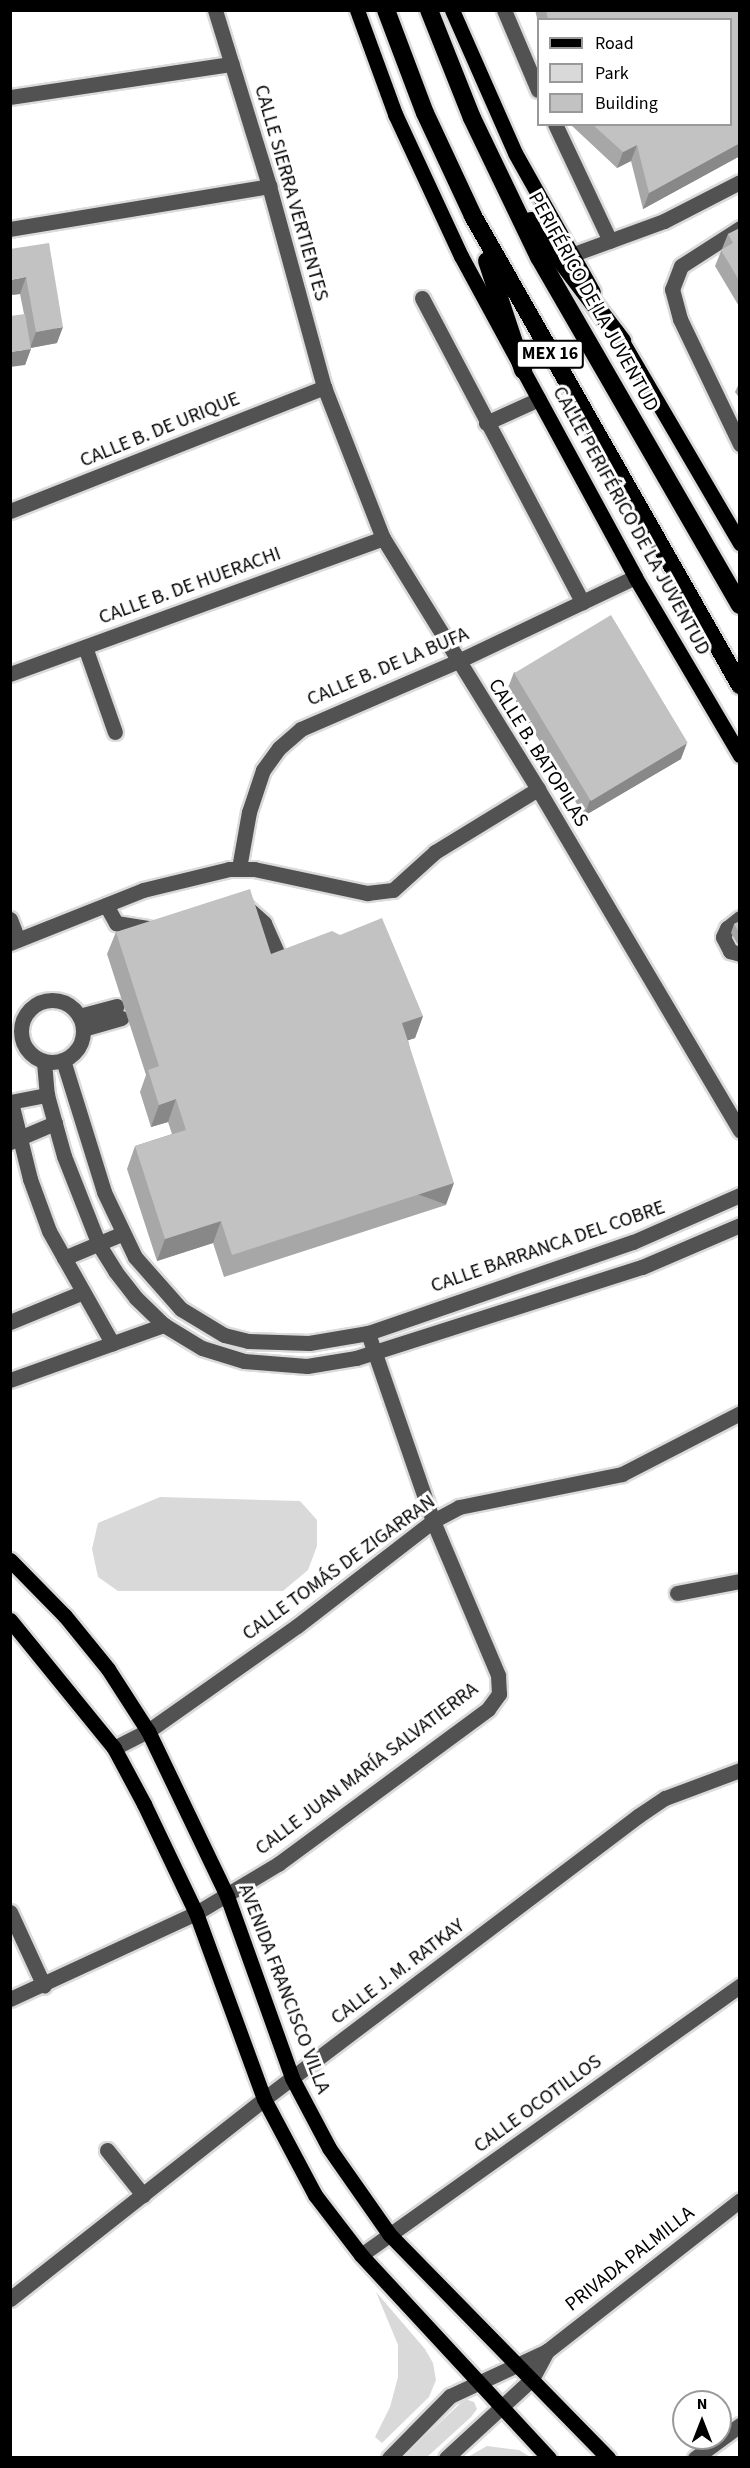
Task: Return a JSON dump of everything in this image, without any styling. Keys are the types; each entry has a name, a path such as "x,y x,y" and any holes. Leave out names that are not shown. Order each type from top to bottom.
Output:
{"highway":[{"name":"MEX 16","path":"386,10 425,113 473,216 740,685"},
{"name":"PERIFÉRICO DE LA JUVENTUD","path":"429,10 503,185 592,351 740,605"},
{"path":"503,185 622,342"},
{"path":"473,216 523,370"}],"main road":[{"name":"CALLE PERIFÉRICO DE LA JUVENTUD","path":"357,10 395,114 432,196 634,577 740,755"},
{"path":"452,10 510,143 571,255 740,543"},
{"name":"AVENIDA FRANCISCO VILLA","path":"10,1560 79,1634 148,1731 227,1896 292,2078 330,2148 390,2235 608,2457"},
{"path":"10,1620 114,1748 196,1913 264,2099 315,2195 361,2255 409,2303 478,2382 549,2457"}],"street":[{"name":"CALLE SIERRA VERTIENTES","path":"215,10 269,186 324,387"},
{"path":"504,10 537,88"},
{"path":"10,97 232,64"},
{"path":"556,126 610,241"},
{"path":"571,255 664,221 740,182"},
{"path":"10,230 269,186"},
{"path":"740,228 681,266 672,290 680,319 740,444"},
{"path":"422,298 582,602"},
{"name":"CALLE B. DE URIQUE","path":"10,511 324,387"},
{"name":"CALLE B. BATOPILAS","path":"324,387 383,538 456,662 538,789 740,1131"},
{"path":"486,423 539,399"},
{"name":"CALLE B. DE HUERACHI","path":"10,674 383,538"},
{"name":"CALLE B. DE LA BUFA","path":"239,868 249,812 263,770 279,748 301,729 326,715 456,662 634,577"},
{"path":"85,647 115,732"},
{"path":"10,919 14,941 173,881 239,868 339,884 367,893 393,890 435,852 538,789"},
{"path":"225,903 240,902 256,913 284,968"},
{"path":"106,905 116,923 124,927 162,925"},
{"path":"740,918 723,937 730,951 740,954"},
{"path":"50,1000 67,1004 81,1023 77,1050 63,1060 44,1062 24,1046 20,1029 27,1012 50,1000"},
{"path":"81,1023 119,1012"},
{"name":"CALLE BARRANCA DEL COBRE","path":"63,1060 81,1125 121,1234 149,1276 181,1310 224,1335 248,1341 309,1343 369,1333 633,1242 740,1195"},
{"path":"44,1062 47,1095 99,1245 136,1298 164,1325 202,1348 244,1361 307,1366 375,1352 642,1267 740,1225"},
{"path":"47,1095 11,1102 14,1140 39,1205 64,1258 112,1343"},
{"path":"14,1140 56,1123"},
{"path":"64,1258 121,1234"},
{"path":"633,1242 642,1267"},
{"path":"10,1322 82,1292"},
{"path":"10,1380 164,1325"},
{"name":"CALLE JUAN MARÍA SALVATIERRA","path":"10,2000 44,1986 227,1896 278,1864 488,1709 499,1694 498,1675 433,1521 369,1333"},
{"path":"244,1361 248,1341"},
{"name":"CALLE TOMÁS DE ZIGARRAN","path":"114,1748 148,1731 297,1626 433,1521 481,1500 593,1482 622,1474 740,1413"},
{"path":"677,1593 740,1581"},
{"name":"CALLE J. M. RATKAY","path":"10,2299 264,2099 647,1810 665,1798 740,1770"},
{"path":"10,1912 44,1986"},
{"name":"CALLE OCOTILLOS","path":"361,2255 740,1986"},
{"path":"107,2150 143,2195"},
{"name":"PRIVADA PALMILLA","path":"389,2457 450,2396 516,2362 547,2351 740,2200"},
{"name":"PRIVADA PALMILLA","path":"446,2457 532,2379 547,2351"},
{"path":"695,2457 740,2425"}],"green space":[{"path":"160,1497 300,1501 317,1520 317,1546 308,1570 283,1591 118,1591 98,1577 92,1549 98,1523"},
{"path":"376,2292 425,2349 433,2363 436,2380 429,2397 382,2443 375,2437 390,2407 398,2377 398,2345"},
{"path":"465,2399 474,2402 477,2409 471,2417 427,2457 403,2457"},
{"path":"487,2446 519,2450 530,2457 468,2457"}],"building":[{"path":"546,10 740,10 740,143 649,193 637,145 623,152 594,126 732,126 732,18 548,18"},
{"path":"740,228 740,282 721,250 733,243 728,234"},
{"path":"49,243 63,327 36,332 26,277 10,280 10,249"},
{"path":"25,314 31,349 10,352 10,316"},
{"path":"611,615 688,743 591,801 514,673"},
{"path":"250,889 271,954 332,931 340,935 382,918 423,1016 402,1023 454,1183 232,1255 221,1221 165,1239 135,1146 186,1130 176,1099 159,1105 148,1070 159,1066 116,932"},
{"path":"740,921 740,934 734,924"}]}
